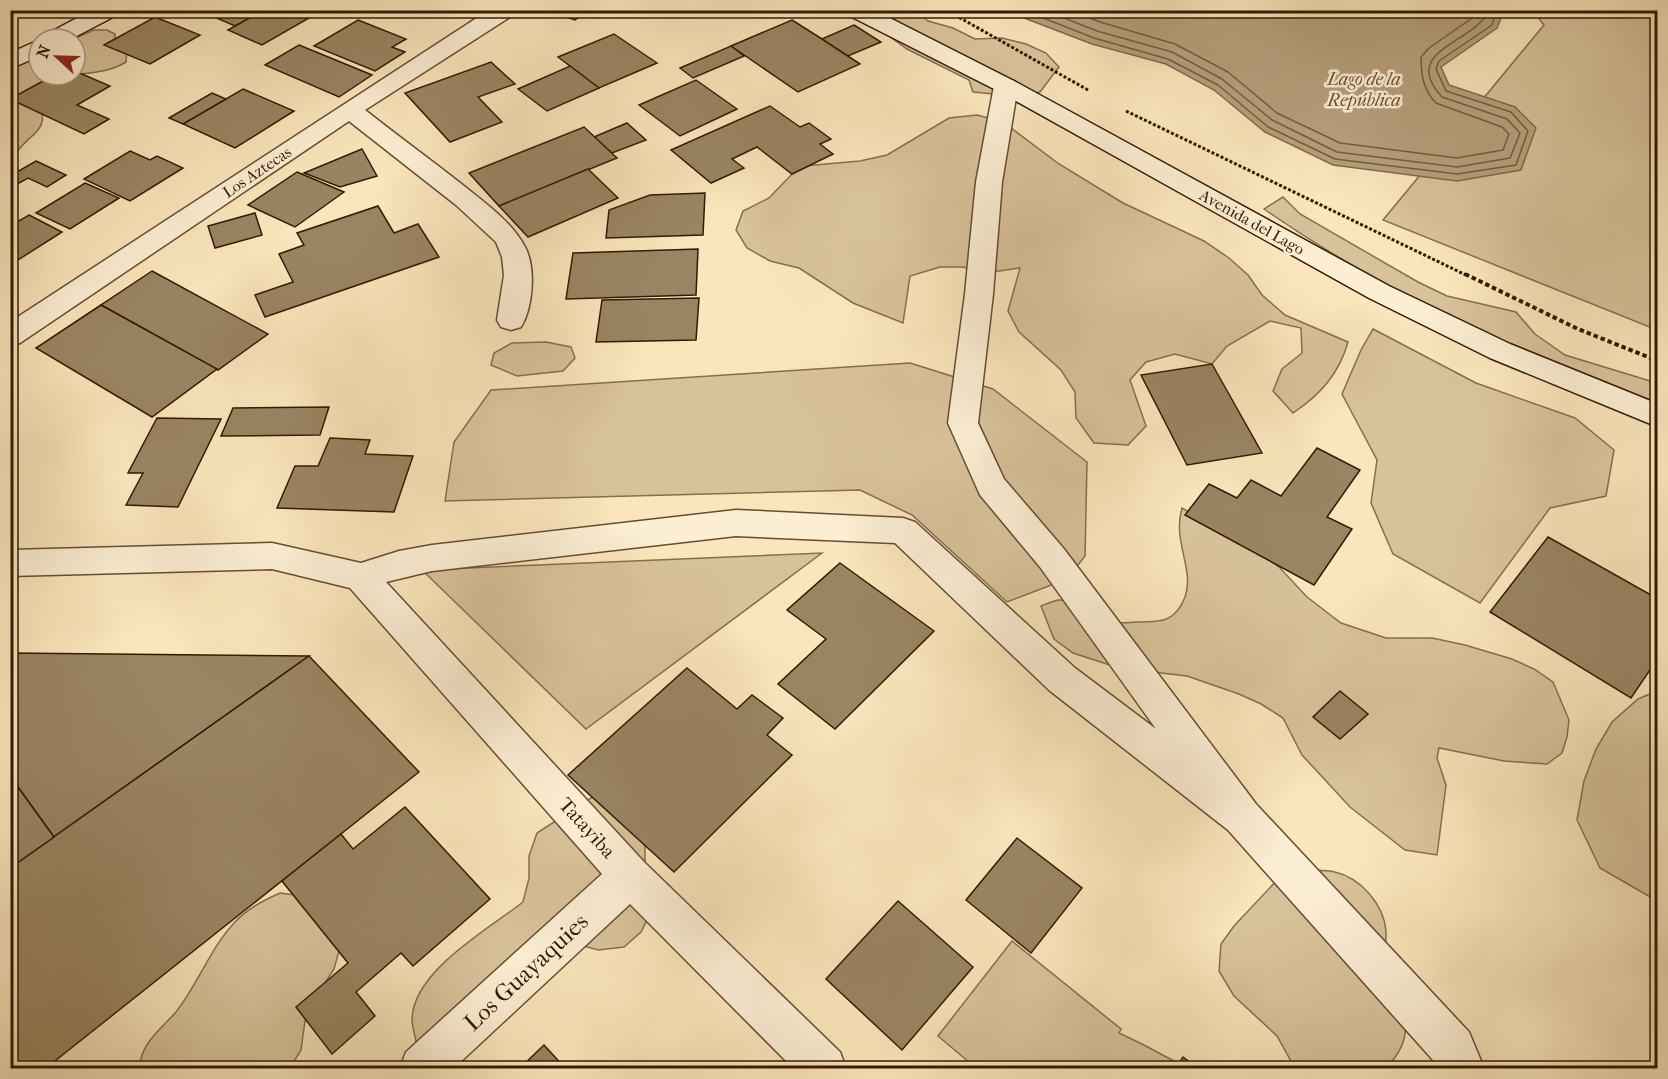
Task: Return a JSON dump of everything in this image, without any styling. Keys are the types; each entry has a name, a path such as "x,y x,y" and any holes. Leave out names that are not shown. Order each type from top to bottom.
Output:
{"street":[{"path":"10,13 16,10"},
{"path":"77,27 109,10"},
{"name":"Los Aztecas","path":"10,336 505,10"},
{"name":"Avenida del Lago","path":"856,10 1006,86 1379,292 1500,351 1658,416"},
{"path":"10,62 27,53"},
{"path":"1006,86 989,182 979,294 963,423 991,486 1052,558 1242,817 1453,1048 1462,1068"},
{"path":"350,110 492,223 513,246 518,284 511,320"},
{"path":"10,563 272,556 361,577 399,564 432,558 736,523 903,531 1062,679 1242,817"},
{"name":"Tatayiba","path":"361,577 630,876 824,1068"},
{"name":"Los Guayaquies","path":"422,1068 630,876"}],"path":[{"path":"946,10 1089,91"},
{"path":"1646,10 1658,17"},
{"path":"1120,109 1578,329 1658,361"}],"shaded area":[{"path":"863,11 915,11 928,21 953,28 975,39 1002,38 1026,44 1046,53 1059,67 1040,92 1016,96 973,92 969,80 907,49 889,36"},
{"path":"1533,11 1657,11 1657,330 1383,220 1544,25"},
{"path":"94,30 107,30 115,34 115,40 127,49 126,62 103,71 87,73 87,33"},
{"path":"27,53 27,87 34,87 40,103 42,123 11,160 11,55"},
{"path":"977,115 1003,122 1059,164 1123,203 1204,241 1229,258 1248,275 1262,295 1285,315 1348,342 1334,374 1312,399 1293,413 1273,391 1282,369 1302,353 1301,328 1270,321 1227,346 1212,364 1175,354 1146,362 1130,380 1146,426 1128,445 1094,443 1076,418 1075,392 1061,370 1019,332 1008,311 1020,268 985,273 963,267 940,267 910,276 903,323 853,303 799,268 770,261 747,248 736,230 743,211 769,198 803,166 860,161 887,155 949,118"},
{"path":"1283,197 1300,214 1418,282 1447,296 1516,312 1535,334 1565,355 1657,383 1657,419 1506,349 1357,269 1264,209"},
{"path":"1373,329 1476,383 1575,418 1614,450 1606,496 1550,508 1480,603 1393,554 1371,503 1377,460 1342,394"},
{"path":"546,342 571,347 575,358 563,371 517,376 491,365 494,353 512,343"},
{"path":"910,363 993,389 1087,462 1085,556 1067,579 1007,602 912,515 860,490 445,501 454,442 491,390"},
{"path":"1182,508 1263,555 1280,568 1307,597 1341,623 1386,638 1432,638 1465,645 1512,659 1534,669 1553,682 1569,720 1562,753 1547,764 1504,761 1439,748 1437,758 1446,785 1437,855 1405,850 1350,807 1302,755 1283,718 1261,704 1187,676 1119,668 1073,653 1054,639 1041,606 1058,600 1073,602 1117,623 1160,621 1177,612 1185,597 1187,587 1180,532"},
{"path":"822,553 586,729 422,570"},
{"path":"1657,691 1657,901 1600,868 1577,820 1584,781 1596,749 1612,722 1638,699"},
{"path":"597,794 645,842 645,863 654,887 653,908 641,932 624,947 598,950 577,944 438,1053 416,1042 412,1019 416,1001 425,984 456,952 523,902 529,878 529,856 537,833"},
{"path":"1313,870 1335,872 1354,880 1370,894 1381,912 1386,931 1385,956 1401,1002 1406,1028 1404,1041 1386,1068 1290,1068 1292,1063 1277,1036 1234,996 1219,971 1221,944 1234,926 1280,877"},
{"path":"280,893 303,896 341,944 334,969 305,1021 301,1050 290,1068 140,1068 147,1044 184,1001 226,933 250,909"},
{"path":"1012,941 1121,1029 1119,1033 1187,1068 976,1068 938,1036"}],"water":[{"name":"Lago de la República","path":"1006,11 1504,11 1497,28 1441,67 1449,85 1515,107 1536,128 1521,170 1457,181 1333,165 1265,132 1214,90 1166,64 1092,44"}],"building":[{"path":"198,10 264,10 235,26"},
{"path":"264,10 323,10 262,45 228,30"},
{"path":"557,10 588,10 575,20 554,13"},
{"path":"155,17 200,35 150,64 104,45"},
{"path":"358,20 406,39 392,47 405,52 375,71 314,46"},
{"path":"792,20 860,64 798,92 731,46"},
{"path":"854,25 881,42 848,56 822,39"},
{"path":"614,34 657,63 599,88 558,57"},
{"path":"299,45 372,75 339,97 265,65"},
{"path":"731,46 744,56 693,78 680,68"},
{"path":"491,62 515,84 478,97 502,122 450,142 405,93"},
{"path":"570,66 599,88 547,111 518,89"},
{"path":"87,76 110,86 77,105 109,119 84,134 10,99 32,87 87,87"},
{"path":"696,80 737,109 680,136 639,105"},
{"path":"243,89 294,111 235,148 183,124"},
{"path":"212,93 226,99 183,124 169,118"},
{"path":"770,106 800,127 809,123 831,139 820,144 833,154 792,174 757,147 732,159 744,168 711,183 671,150"},
{"path":"627,123 646,140 612,153 594,137"},
{"path":"584,127 617,158 499,206 469,173"},
{"path":"362,149 377,176 340,187 304,173"},
{"path":"130,151 150,160 157,156 183,168 130,201 84,179"},
{"path":"36,161 66,175 47,187 28,178 10,188 10,176"},
{"path":"588,169 618,198 528,237 499,206"},
{"path":"297,172 344,192 295,227 248,205"},
{"path":"85,183 119,198 70,229 36,213"},
{"path":"705,193 703,235 606,238 609,210 650,195"},
{"path":"378,206 394,233 418,224 439,257 265,317 255,295 293,282 279,254 304,245 297,233"},
{"path":"255,213 262,235 215,248 208,226"},
{"path":"29,215 62,232 10,265 10,226"},
{"path":"698,249 696,295 566,299 573,253"},
{"path":"152,271 268,334 218,370 101,305"},
{"path":"699,298 696,340 596,342 602,300"},
{"path":"101,305 217,369 152,417 36,348"},
{"path":"1212,364 1262,453 1187,465 1141,375"},
{"path":"329,407 320,435 221,436 233,408"},
{"path":"157,418 221,419 178,507 126,505 143,473 128,473"},
{"path":"330,438 370,440 365,454 413,456 394,512 277,508 295,466 318,466"},
{"path":"1317,448 1360,470 1327,517 1352,529 1314,585 1185,515 1209,484 1237,498 1251,480 1281,496"},
{"path":"1548,537 1658,599 1658,658 1631,698 1490,612"},
{"path":"840,563 934,631 835,729 778,684 826,639 787,610"},
{"path":"10,653 309,656 54,837 10,776"},
{"path":"309,656 419,772 46,1068 10,1068 10,868"},
{"path":"687,668 737,709 752,695 783,718 767,735 792,755 674,872 568,775"},
{"path":"1340,691 1368,714 1340,739 1313,717"},
{"path":"10,776 54,837 10,868"},
{"path":"405,807 490,899 413,966 401,953 356,992 375,1016 332,1054 296,1007 348,963 282,881 341,834 353,849"},
{"path":"1017,838 1082,888 1031,953 966,900"},
{"path":"898,901 973,967 902,1050 826,979"},
{"path":"544,1045 565,1068 520,1068"},
{"path":"1183,1057 1198,1068 1176,1068"}]}
